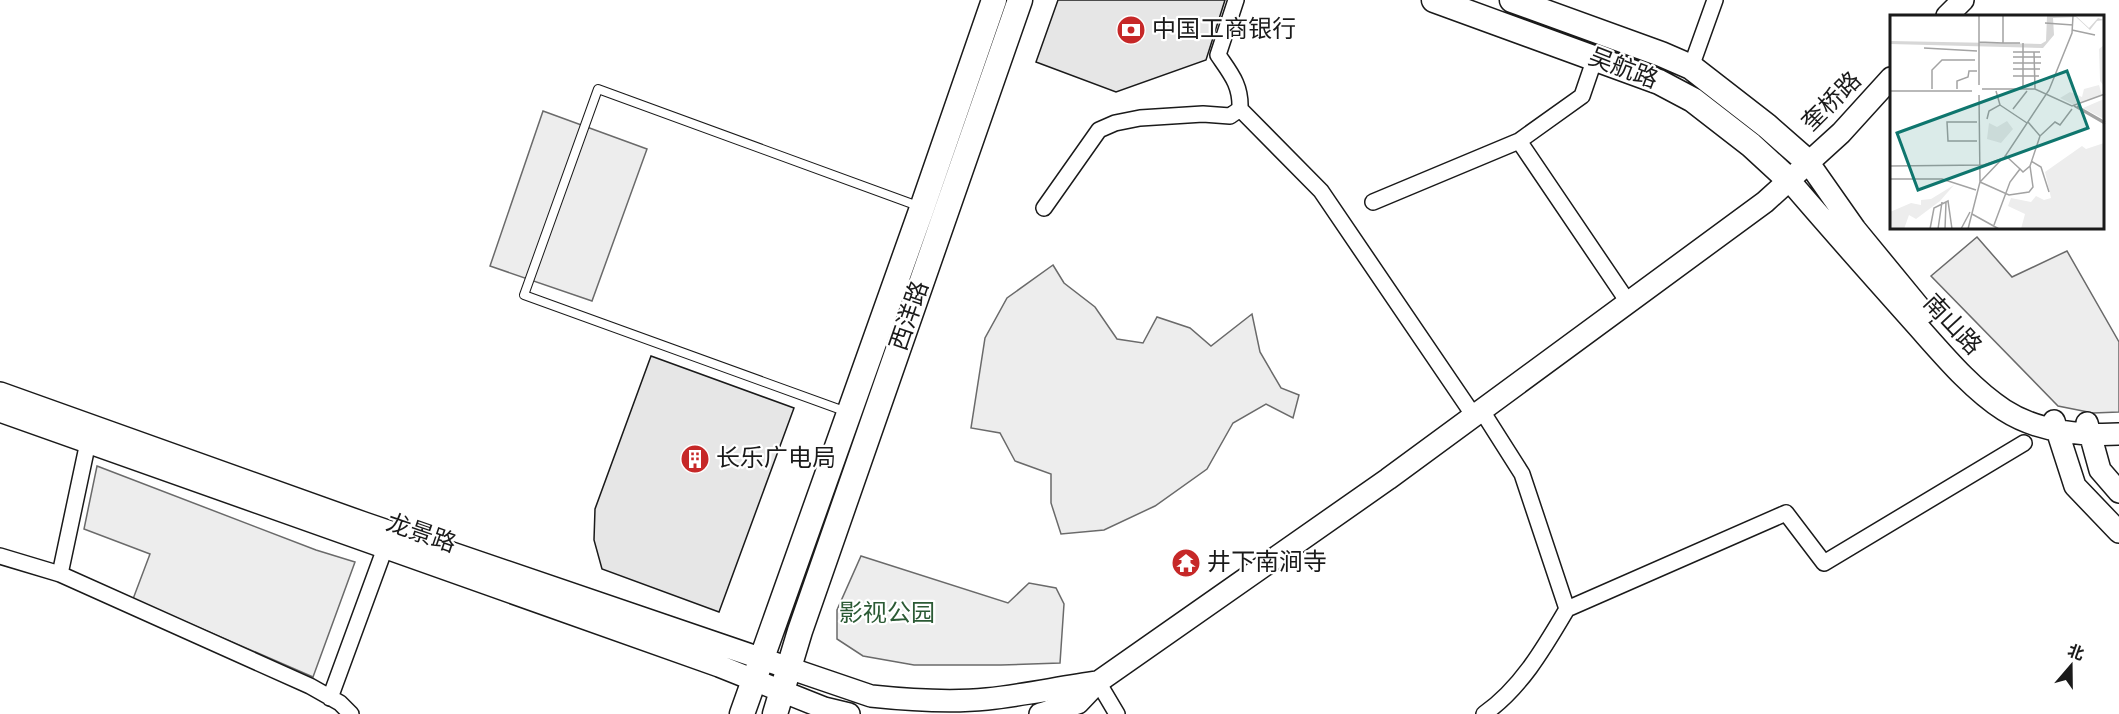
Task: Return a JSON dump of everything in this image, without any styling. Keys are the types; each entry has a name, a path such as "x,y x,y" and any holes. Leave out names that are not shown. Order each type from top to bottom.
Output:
{"main road":[{"name":"西洋路","path":"742,714 994,0"},
{"name":"西洋路","path":"775,714 800,632 1020,0"},
{"name":"吴航路","path":"1434,0 1659,82 1694,100 1751,145 1789,180"},
{"name":"吴航路","path":"1512,0 1661,54 1690,67 1767,126 1808,162"}],"street":[{"path":"1236,0 1218,55 1231,73 1241,94 1240,110 1321,191 1522,474 1567,609"},
{"path":"1690,67 1714,0"},
{"path":"1948,15 1963,0"},
{"path":"1373,202 1519,141 1581,96 1594,58"},
{"name":"奎桥路","path":"1047,713 1078,703 1098,682 1388,479 1765,202 1841,133 1890,79"},
{"path":"1044,208 1099,130 1116,123 1140,118 1203,114 1230,116 1240,110"},
{"path":"1519,141 1628,303"},
{"name":"南山路","path":"1808,162 1855,229 1958,355 2004,395 2055,423"},
{"name":"南山路","path":"1789,180 1949,361 2004,410 2024,420 2119,434"},
{"name":"龙景路","path":"0,393 364,523 757,670"},
{"name":"龙景路","path":"0,411 385,549 784,679 824,708 849,714"},
{"name":"南山路","path":"2088,428 2119,421"},
{"path":"2055,423 2075,486 2119,532"},
{"path":"2088,428 2100,470 2119,492"},
{"path":"60,574 88,442"},
{"path":"1484,714 1496,705 1531,668 1567,609 1786,513 1824,563 2024,443"},
{"path":"330,698 385,549"},
{"path":"0,556 60,574 310,686 340,703 351,714"},
{"path":"784,679 871,696 946,701 986,699 1098,682 1117,714"}],"lane":[{"path":"849,412 524,295 598,89 922,208"}],"shaded area":[{"path":"543,111 647,149 592,301 490,266"},
{"path":"1977,237 2012,277 2067,251 2119,342 2119,412 2093,413 2058,406 1931,276"},
{"path":"1053,265 1064,283 1095,307 1117,339 1143,343 1157,317 1190,328 1211,346 1252,314 1260,352 1281,388 1299,395 1293,418 1266,404 1233,423 1207,469 1155,506 1104,530 1061,534 1051,503 1051,474 1015,461 1000,433 971,428 985,338 1007,298"},
{"path":"97,466 316,550 355,562 313,677 133,599 150,554 84,529"},
{"name":"影视公园","path":"861,556 1008,603 1029,583 1056,588 1064,604 1060,663 914,665 863,656 837,639 837,610"}],"building":[{"name":"中国工商银行","path":"1058,0 1225,0 1206,60 1116,92 1036,62"},
{"name":"长乐广电局","path":"651,356 794,408 719,612 602,569 594,540 595,509"}],"place":[{"name":"中国工商银行","path":"1131,30"},
{"name":"长乐广电局","path":"695,459"},
{"name":"井下南涧寺","path":"1186,563"}]}
